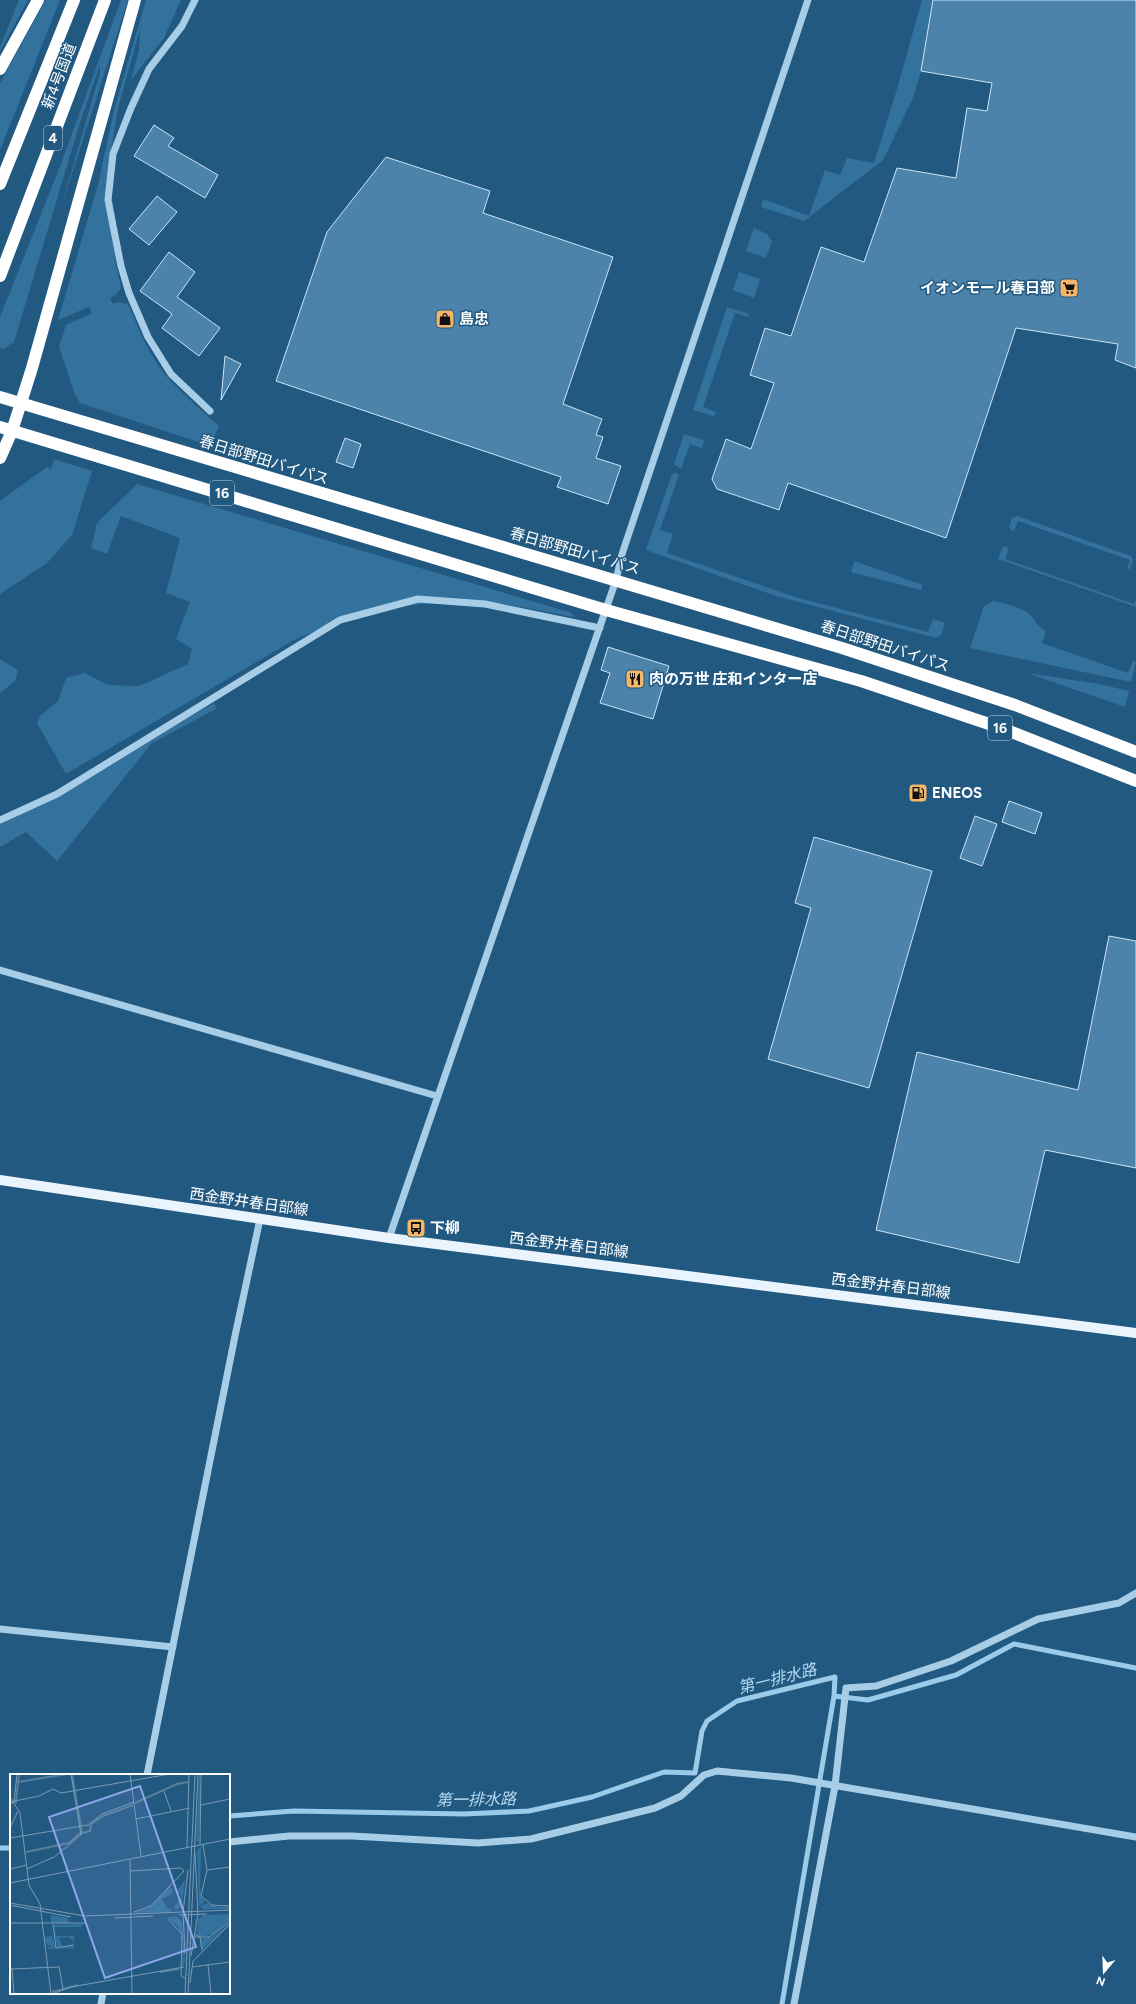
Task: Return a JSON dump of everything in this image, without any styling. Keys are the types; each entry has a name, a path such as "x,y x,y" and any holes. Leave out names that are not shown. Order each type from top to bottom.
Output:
{"highway":[{"path":"0,69 38,0"},
{"name":"新4号国道","path":"0,184 74,0"},
{"name":"新4号国道","path":"0,276 106,0"},
{"path":"0,458 6,429 20,403 135,0"},
{"name":"春日部野田バイパス","path":"0,397 842,648 1015,705 1136,752"},
{"name":"16","path":"6,429 606,610 861,681 1004,729 1136,781"}],"main road":[{"name":"西金野井春日部線","path":"0,1180 389,1238 1136,1333"}],"street":[{"path":"195,0 182,26 149,69 131,108 113,154 108,200 121,266 129,293 148,337 171,374 210,411"},
{"path":"389,1238 600,628 616,580 624,547 808,0"},
{"path":"0,820 58,794 340,620 418,599 485,604 600,628"},
{"path":"0,970 437,1096"},
{"path":"147,1774 260,1219"},
{"path":"794,2004 835,1786 846,1688 876,1686 951,1661 1038,1619 1119,1603 1136,1593"},
{"path":"0,1629 173,1647"},
{"path":"230,1842 297,1836 352,1836 478,1843 531,1839 655,1808 681,1796 704,1775 717,1771 791,1778 1136,1837"},
{"path":"101,2004 103,1994"}],"shaded area":[{"path":"19,0 28,0 0,51 0,47"},
{"path":"46,0 60,0 0,150 0,83"},
{"path":"121,0 128,0 60,211 100,73 100,65 81,119 14,342 3,349 0,348 0,317 59,169"},
{"path":"146,0 181,0 164,38 131,80 139,50 140,29 118,108 110,159 116,266 121,287 117,294 110,298 113,304 118,302 128,304 147,347 159,367 179,390 219,426 210,446 80,403 75,394 59,347 66,325 92,313 89,307 58,320 98,185 114,110"},
{"path":"922,0 933,0 921,71 913,98 883,160 804,221 761,207 763,199 809,216 825,170 840,175 847,158 874,163"},
{"path":"754,228 767,234 772,242 766,258 746,251"},
{"path":"739,272 760,279 754,298 733,290"},
{"path":"727,307 749,314 748,317 735,313 703,407 716,412 714,416 693,410"},
{"path":"684,434 703,440 704,442 702,448 690,444 681,469 674,464"},
{"path":"54,459 92,471 72,535 47,563 0,594 0,501 47,467 51,469"},
{"path":"672,474 679,474 660,530 673,534 667,553 795,597 928,632 933,619 945,623 941,635 936,638 776,596 646,550"},
{"path":"137,484 572,613 574,617 502,604 448,602 396,608 344,621 294,640 66,774 37,723 41,715 58,701 66,678 85,673 108,685 139,686 188,664 192,649 176,639 190,602 166,593 180,538 121,516 107,554 91,548 97,523"},
{"path":"1017,516 1131,556 1133,560 1130,569 1127,569 1130,560 1018,521 1014,531 1011,530 1009,527 1012,518"},
{"path":"1003,546 1009,548 1005,559 1134,604 1136,599 1136,607 998,559"},
{"path":"854,561 923,585 921,590 851,572"},
{"path":"993,601 1006,604 1029,614 1040,627 1046,631 1042,643 1128,673 1133,661 1136,662 1131,682 970,648 984,606"},
{"path":"0,659 18,670 15,681 0,693"},
{"path":"1027,673 1099,684 1129,691 1125,707"},
{"path":"214,703 216,709 152,743 57,861 26,832 0,847 0,824"}],"building":[{"path":"933,0 1136,0 1136,368 1115,360 1118,344 1016,328 946,538 788,483 779,510 717,489 712,479 726,439 751,449 774,383 750,375 765,328 791,336 821,247 864,262 897,168 956,178 967,108 987,111 992,83 921,71"},
{"path":"154,125 174,138 168,146 218,175 205,198 134,156"},
{"name":"島忠","path":"386,157 490,191 483,213 613,257 563,404 602,419 596,435 603,437 596,458 621,466 608,504 557,487 561,477 276,381 327,232"},
{"path":"157,196 177,212 149,245 129,229"},
{"path":"169,252 195,272 177,297 220,328 199,356 162,328 172,314 140,291"},
{"path":"225,356 241,364 221,400"},
{"path":"345,438 361,444 353,468 336,462"},
{"path":"608,647 669,666 653,719 600,703 610,673 601,670"},
{"path":"1009,801 1042,813 1035,834 1002,822"},
{"path":"975,816 997,824 982,866 960,858"},
{"path":"814,837 932,871 869,1088 768,1059 811,908 795,903"},
{"path":"1109,936 1136,941 1136,1168 1045,1150 1019,1263 876,1230 917,1052 1078,1090"}],"waterway":[{"name":"第一排水路","path":"834,1696 868,1700 956,1675 1014,1644 1136,1668"},
{"name":"第一排水路","path":"230,1816 294,1811 464,1814 529,1811 592,1797 664,1772 695,1773 702,1731 707,1721 737,1701 835,1677 834,1696 782,2004"},
{"name":"第一排水路","path":"0,1848 10,1848"}],"place":[{"name":"イオンモール春日部","path":"1069,288"},
{"name":"島忠","path":"445,319"},
{"name":"肉の万世 庄和インター店","path":"635,679"},
{"name":"ENEOS","path":"918,793"},
{"name":"下柳","path":"416,1228"}]}
